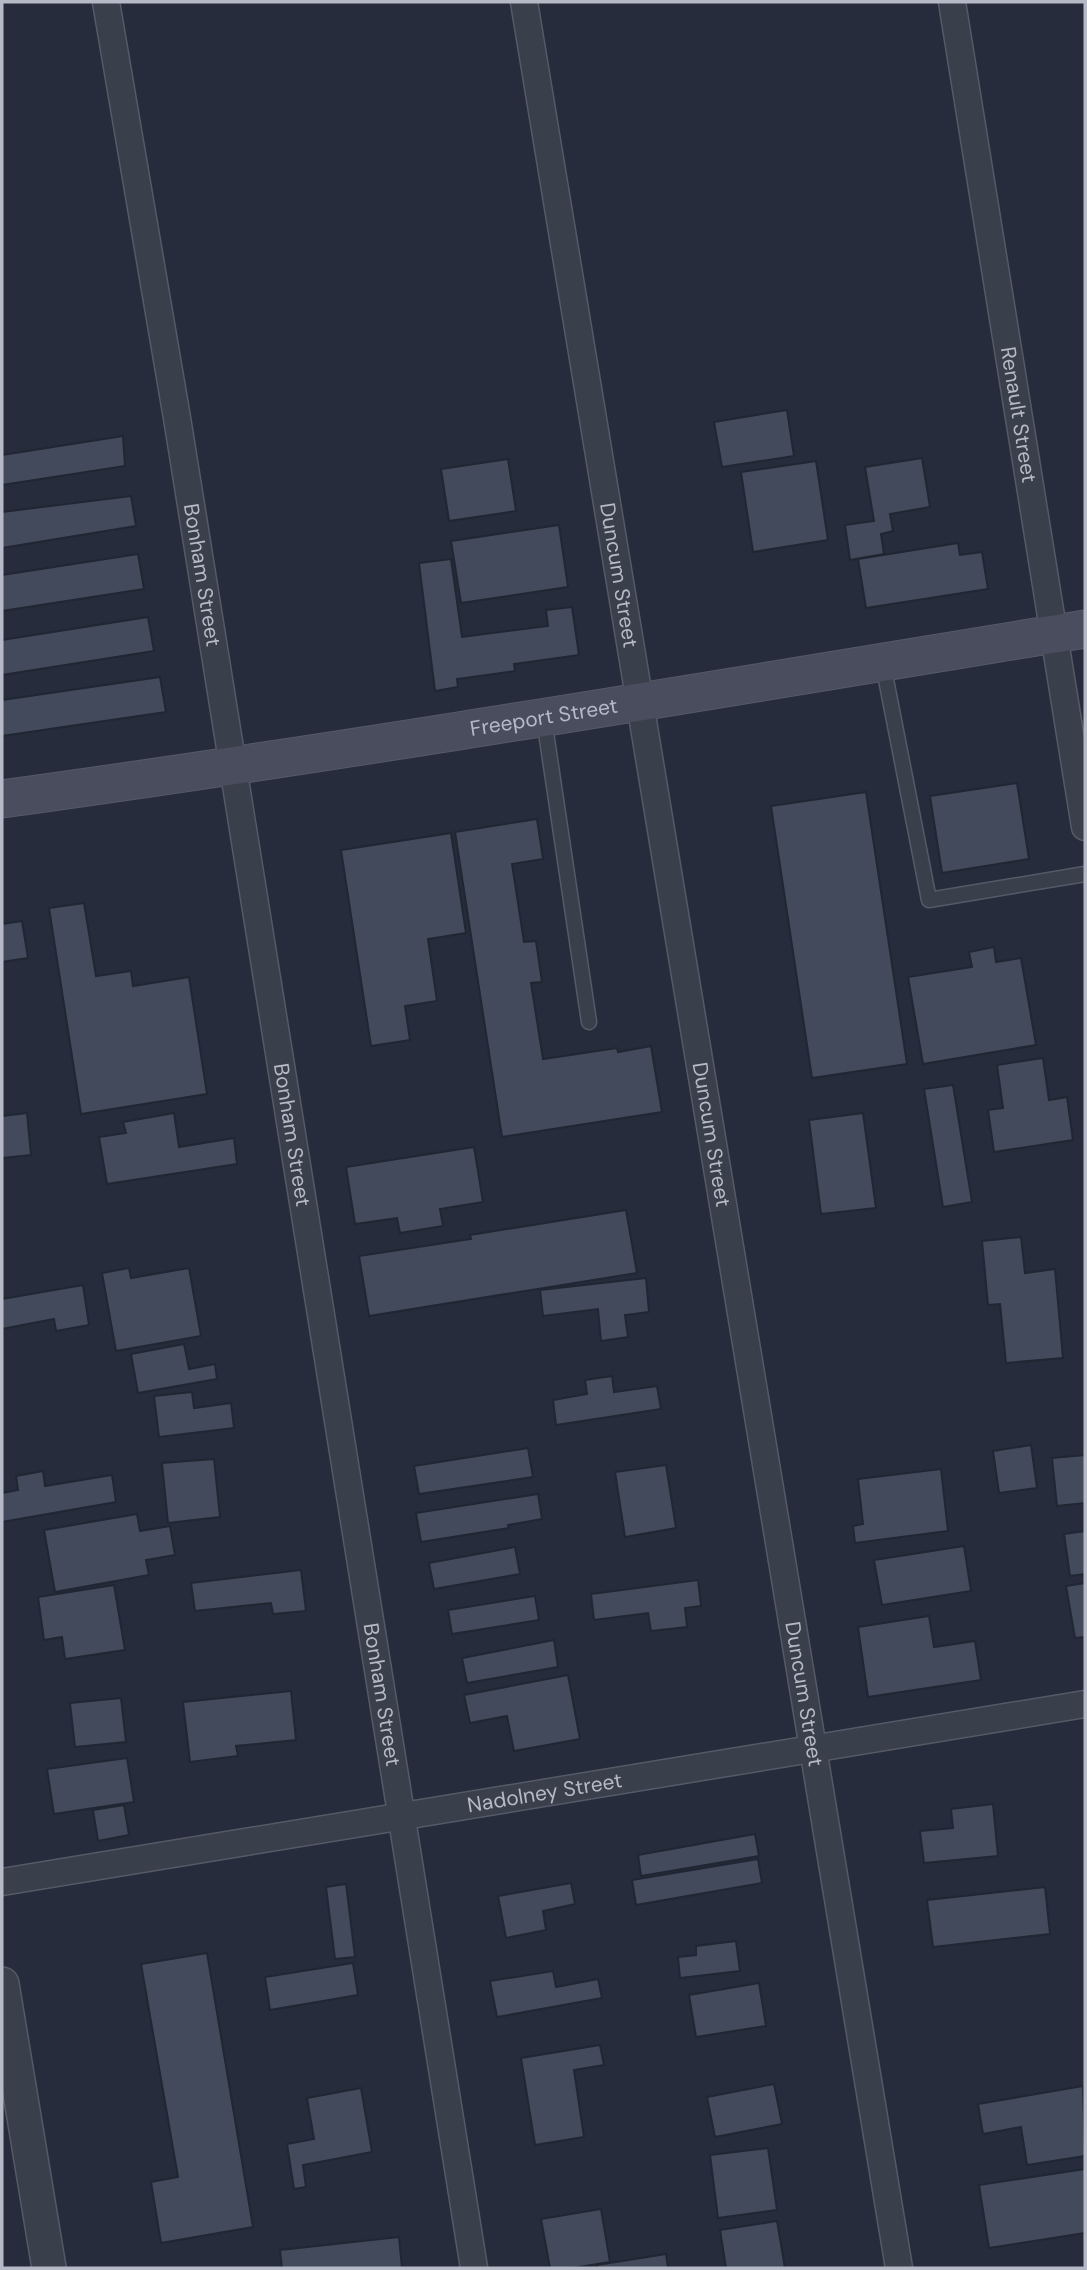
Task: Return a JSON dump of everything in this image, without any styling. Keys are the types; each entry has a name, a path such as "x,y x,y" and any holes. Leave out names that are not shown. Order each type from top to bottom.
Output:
{"main road":[{"name":"Freeport Street","path":"2,799 544,719 1069,632"}],"street":[{"name":"Bonham Street","path":"106,2 177,418 474,2268"},
{"name":"Duncum Street","path":"524,2 899,2268"},
{"name":"Renault Street","path":"952,2 1069,632 1085,827"},
{"name":"Nadolney Street","path":"2,1882 1085,1704"},
{"path":"2,1984 49,2268"}],"lane":[{"path":"883,664 929,900 1085,874"},
{"path":"544,719 589,1022"}],"building":[{"path":"787,410 794,456 722,467 714,422"},
{"path":"123,436 125,466 2,485 2,455"},
{"path":"922,458 930,507 890,514 893,531 881,534 884,554 850,560 845,525 874,521 865,467"},
{"path":"508,459 516,511 449,521 441,469"},
{"path":"816,461 828,540 753,552 741,472"},
{"path":"131,496 136,526 2,548 2,512"},
{"path":"559,525 568,587 461,603 451,541"},
{"path":"958,543 960,555 982,552 988,589 866,608 858,559"},
{"path":"138,554 144,589 2,611 2,575"},
{"path":"451,559 462,637 548,626 546,610 572,607 579,655 514,664 515,671 457,679 458,687 435,691 419,563"},
{"path":"148,617 154,651 2,675 2,640"},
{"path":"160,677 166,712 2,736 2,700"},
{"path":"1017,783 1029,859 942,873 930,796"},
{"path":"866,792 907,1064 812,1078 771,806"},
{"path":"537,819 543,859 512,864 524,942 536,941 542,982 531,983 543,1059 651,1046 662,1112 502,1137 455,832"},
{"path":"451,833 466,933 428,939 437,1001 405,1006 410,1040 371,1046 341,850"},
{"path":"84,903 96,976 131,971 133,986 189,977 207,1094 81,1114 49,908"},
{"path":"22,921 28,958 2,962 2,924"},
{"path":"994,947 996,962 1021,958 1036,1045 923,1064 908,977 972,967 969,952"},
{"path":"1043,1058 1049,1100 1067,1097 1073,1140 994,1152 988,1110 1003,1108 997,1065"},
{"path":"953,1085 972,1202 943,1207 924,1089"},
{"path":"27,1113 31,1155 2,1158 2,1116"},
{"path":"174,1113 179,1147 234,1138 237,1164 107,1184 99,1137 126,1133 123,1122"},
{"path":"863,1113 876,1208 821,1214 809,1120"},
{"path":"474,1147 483,1202 440,1209 443,1226 400,1233 397,1218 355,1224 346,1167"},
{"path":"626,1210 637,1273 369,1316 359,1256 471,1239 470,1235"},
{"path":"1021,1237 1025,1273 1055,1269 1063,1358 1006,1363 1000,1304 988,1305 982,1241"},
{"path":"129,1268 131,1278 189,1268 201,1336 116,1351 102,1273"},
{"path":"646,1278 649,1312 625,1315 628,1337 601,1341 598,1309 543,1316 540,1290"},
{"path":"83,1285 89,1325 56,1331 54,1319 2,1329 2,1299"},
{"path":"184,1344 189,1369 215,1364 217,1379 138,1393 131,1354"},
{"path":"612,1376 614,1392 657,1386 661,1409 556,1425 553,1400 587,1394 585,1380"},
{"path":"192,1392 194,1408 231,1403 234,1428 159,1437 154,1396"},
{"path":"1031,1445 1037,1488 999,1493 993,1451"},
{"path":"528,1448 533,1477 419,1494 414,1466"},
{"path":"1085,1455 1085,1503 1057,1506 1052,1458"},
{"path":"214,1459 220,1517 168,1523 162,1463"},
{"path":"666,1465 676,1528 625,1537 615,1472"},
{"path":"941,1469 948,1531 855,1543 853,1526 863,1524 858,1479"},
{"path":"43,1471 45,1486 112,1475 116,1502 2,1522 2,1493 18,1490 16,1476"},
{"path":"538,1494 542,1519 508,1525 509,1528 421,1542 416,1513"},
{"path":"137,1514 140,1531 170,1526 175,1555 146,1560 149,1575 55,1592 44,1530"},
{"path":"1085,1531 1085,1574 1070,1576 1064,1534"},
{"path":"964,1546 971,1591 882,1605 874,1560"},
{"path":"515,1547 520,1574 434,1589 429,1563"},
{"path":"301,1570 306,1611 273,1614 271,1603 195,1611 191,1583"},
{"path":"698,1580 701,1606 685,1608 687,1627 651,1631 648,1613 594,1620 591,1594"},
{"path":"1085,1583 1085,1637 1075,1638 1066,1586"},
{"path":"114,1585 125,1650 65,1659 62,1637 44,1640 38,1597"},
{"path":"535,1596 539,1620 452,1634 448,1610"},
{"path":"929,1616 934,1647 975,1641 981,1680 868,1697 858,1627"},
{"path":"554,1640 558,1667 467,1683 462,1658"},
{"path":"568,1675 580,1739 514,1751 507,1716 470,1723 464,1695"},
{"path":"291,1691 296,1740 236,1746 238,1756 190,1762 183,1702"},
{"path":"121,1698 126,1742 75,1747 70,1703"},
{"path":"127,1758 134,1802 54,1814 47,1769"},
{"path":"993,1804 998,1856 924,1863 920,1831 953,1828 951,1809"},
{"path":"124,1805 129,1835 98,1841 93,1810"},
{"path":"755,1834 759,1856 641,1876 638,1855"},
{"path":"758,1859 762,1883 636,1905 632,1880"},
{"path":"571,1883 575,1904 543,1911 546,1930 506,1938 498,1896"},
{"path":"346,1884 355,1957 335,1959 326,1887"},
{"path":"1045,1887 1050,1934 933,1947 927,1900"},
{"path":"736,1941 740,1971 680,1978 678,1957 696,1955 696,1946"},
{"path":"207,1953 253,2227 161,2243 151,2182 178,2177 141,1964"},
{"path":"353,1963 358,1995 270,2010 265,1977"},
{"path":"553,1971 556,1987 598,1979 602,1998 497,2017 490,1981"},
{"path":"759,1983 766,2026 696,2037 689,1995"},
{"path":"600,2045 604,2065 574,2070 584,2137 535,2145 521,2058"},
{"path":"774,2084 782,2124 715,2137 707,2097"},
{"path":"1083,2086 1085,2156 1027,2165 1021,2127 983,2134 978,2104"},
{"path":"361,2088 372,2152 303,2165 306,2187 294,2189 287,2144 314,2139 307,2098"},
{"path":"768,2148 777,2210 718,2218 710,2155"},
{"path":"1085,2169 1085,2233 989,2248 979,2185"},
{"path":"601,2209 610,2262 573,2268 550,2268 541,2219"},
{"path":"777,2221 785,2268 726,2268 720,2230"},
{"path":"399,2237 402,2268 282,2268 280,2250"},
{"path":"666,2254 668,2268 597,2268 597,2265"}]}
